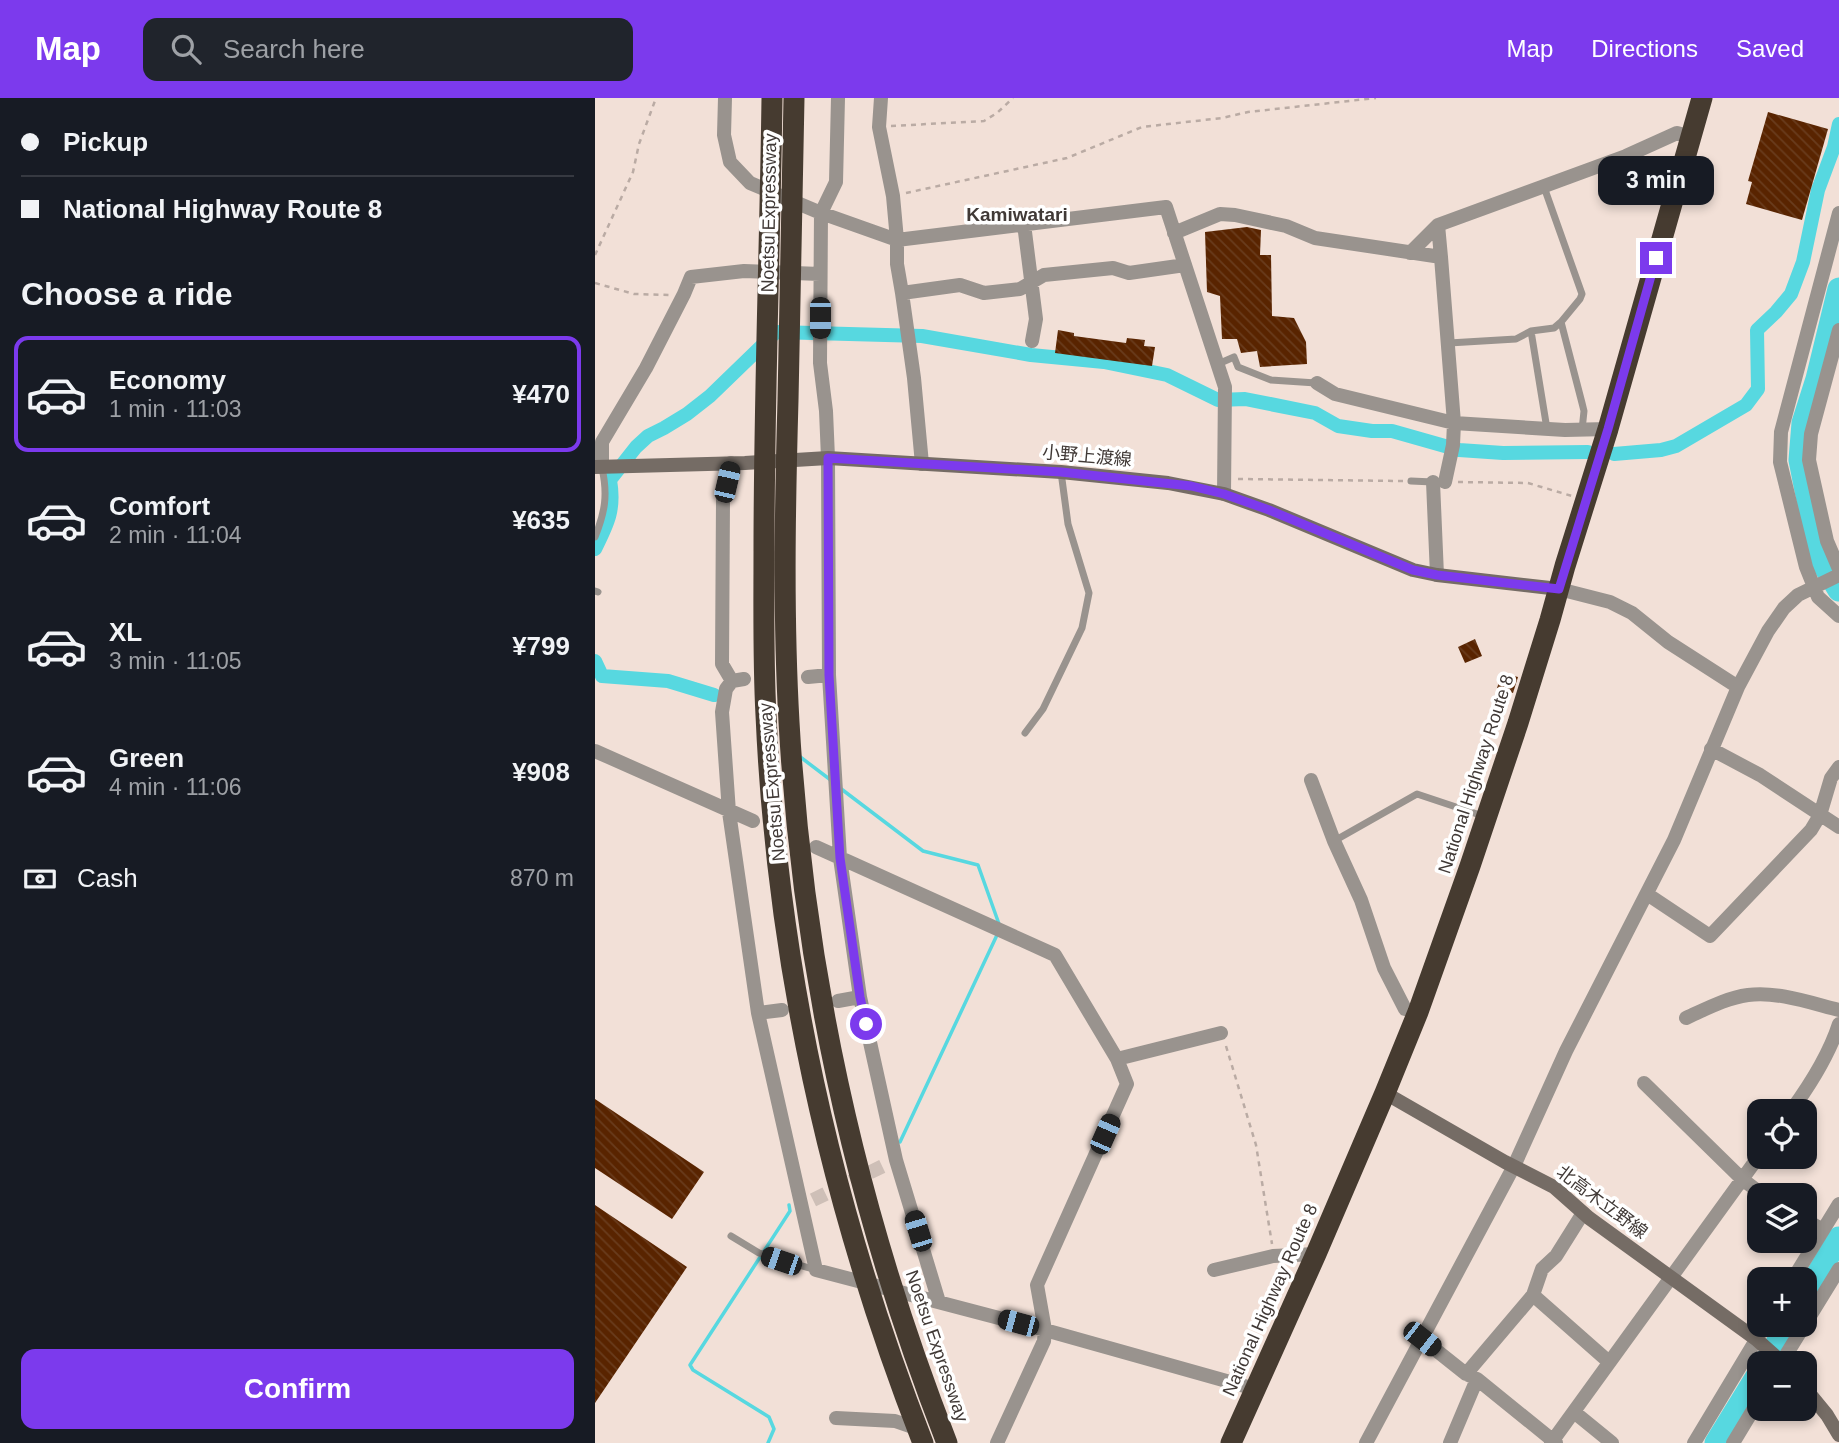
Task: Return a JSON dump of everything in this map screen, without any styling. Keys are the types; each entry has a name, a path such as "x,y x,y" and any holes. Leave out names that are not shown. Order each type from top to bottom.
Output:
{"highway":[{"name":"Noetsu Expressway","path":"772,98 764,482 765,714 780,886 808,1056 824,1129 858,1258 923,1443"},
{"name":"Noetsu Expressway","path":"794,98 786,485 786,640 789,723 803,883 828,1039 845,1116 905,1330 947,1443"},
{"name":"National Highway Route 8","path":"1231,1443 1385,1093 1418,1012 1487,817 1608,429 1702,98"}],"main road":[{"name":"小野上渡線","path":"598,467 828,458 1061,472 1168,483 1224,494 1413,570 1559,589"},
{"name":"北高木立野線","path":"1385,1093 1554,1187 1583,1213 1769,1351"},
{"path":"1817,1404 1839,1435"}],"street":[{"path":"725,98 724,135 730,162 750,183 821,213 897,240 1166,207 1225,387 1224,494"},
{"path":"838,98 836,182 821,213 820,362 828,458 829,675 840,858 860,997 890,1163 939,1303"},
{"path":"881,98 879,127 893,196 897,264 915,377 922,464"},
{"path":"1411,253 1438,225 1626,156 1677,133 1691,137"},
{"path":"1626,156 1661,181 1677,185"},
{"path":"1839,213 1781,432 1780,462 1806,567 1816,586 1818,597 1839,617"},
{"path":"1174,233 1220,215 1235,215 1286,226 1315,238 1441,257"},
{"path":"1024,223 1035,319 1032,341"},
{"path":"1437,575 1439,482 1453,448 1454,423 1438,225"},
{"path":"902,293 960,285 984,293 1020,289 1044,275 1113,268 1129,273 1185,265"},
{"path":"598,467 602,442 646,368 691,277 744,271 820,274"},
{"path":"1366,1443 1514,1166 1566,1051 1674,840 1738,687 1768,631 1798,594 1838,573 1827,541 1809,460 1811,434 1839,330"},
{"path":"1317,383 1335,394 1454,423 1547,429 1608,429"},
{"path":"731,463 723,500 722,664 738,680 726,689 722,712 729,811 758,1013 807,1203 816,1270 1255,1389"},
{"path":"1559,589 1610,602 1632,613 1668,642 1738,687"},
{"path":"808,677 829,675"},
{"path":"1711,750 1760,775 1839,827"},
{"path":"595,751 753,821"},
{"path":"1647,894 1710,936 1811,830 1820,815 1831,778 1839,766"},
{"path":"1311,780 1334,841 1361,900 1384,968 1405,1009 1418,1012"},
{"path":"816,847 1055,955 1117,1059 1127,1084 1037,1286 1045,1330 1044,1341 997,1443"},
{"path":"1686,1018 1720,1002 1749,995 1787,996 1839,1010"},
{"path":"838,1001 860,997"},
{"path":"758,1013 782,1010"},
{"path":"1799,1099 1838,1031"},
{"path":"1117,1059 1221,1033"},
{"path":"1644,1083 1747,1184"},
{"path":"1422,1339 1554,1442 1749,1169"},
{"path":"1800,1267 1839,1204"},
{"path":"1450,1443 1471,1376 1533,1295 1542,1269 1556,1256 1583,1213"},
{"path":"1817,1227 1823,1230"},
{"path":"1214,1270 1273,1256 1316,1254"},
{"path":"1788,1351 1838,1274"},
{"path":"1533,1295 1609,1363"},
{"path":"1693,1443 1759,1337"},
{"path":"1574,1412 1612,1443"},
{"path":"837,1418 895,1421 959,1443"},
{"path":"1733,1443 1747,1420"}],"lane":[{"path":"1449,343 1516,339 1531,331 1553,328 1580,299 1582,294 1544,186"},
{"path":"1561,322 1584,411 1582,430"},
{"path":"1531,331 1547,429"},
{"path":"1217,364 1234,357 1238,367 1271,380 1317,383"},
{"path":"595,537 606,503 605,482 598,467"},
{"path":"1025,733 1043,709 1081,628 1089,593 1068,524 1061,472"},
{"path":"1411,481 1439,482"},
{"path":"1334,841 1417,794 1487,817"},
{"path":"731,1236 759,1253 816,1270"}],"path":[{"path":"595,255 633,172 639,144 656,98"},
{"path":"879,127 984,121 1013,98"},
{"path":"893,196 1067,158 1142,128 1248,112 1376,98"},
{"path":"595,283 634,294 684,294"},
{"path":"1224,479 1411,481"},
{"path":"1439,482 1528,483 1585,500"},
{"path":"1221,1033 1257,1145 1273,1256"}],"building":[{"path":"1768,112 1828,129 1802,220 1746,204 1752,182 1748,181"},
{"path":"1247,227 1261,230 1260,255 1271,255 1272,316 1294,318 1306,342 1307,364 1260,367 1257,351 1241,353 1237,339 1222,339 1220,296 1207,292 1205,232"},
{"path":"1058,330 1074,333 1074,336 1126,343 1127,338 1145,340 1144,346 1155,347 1152,366 1055,353"},
{"path":"1475,639 1482,656 1465,663 1458,647"},
{"path":"1502,673 1518,677 1513,693 1497,688"},
{"path":"595,1099 704,1172 672,1219 595,1168"},
{"path":"595,1205 687,1267 595,1403"}],"waterway":[{"path":"1614,454 1676,446 1746,405 1758,389 1757,330 1791,294 1803,262 1818,190 1834,147 1839,124"},
{"path":"1839,289 1817,379 1803,423 1800,460 1824,565 1839,590"},
{"path":"595,549 609,516 612,499 610,480 636,447 648,436 687,414 710,396 776,332 922,336 1031,355 1104,362 1167,375 1218,400 1245,399 1315,413 1338,426 1392,431 1459,450 1503,453 1588,452"},
{"path":"595,661 602,676 668,681 714,695"},
{"path":"799,756 832,781"},
{"path":"840,788 923,851 978,865 999,924"},
{"path":"900,1142 997,935"},
{"path":"768,1443 774,1429 769,1417 693,1370 690,1365 790,1211 789,1205"},
{"path":"1817,1275 1839,1238"},
{"path":"1772,1351 1781,1337"},
{"path":"1716,1443 1747,1393"}],"tunnel":[{"path":"813,1200 885,1165"}],"district":[{"name":"Kamiwatari","path":"1017,214"}],"route":[{"path":"866,1024 840,858 829,675 828,458 1061,472 1191,486 1269,510 1413,570 1559,589 1656,258"}]}
